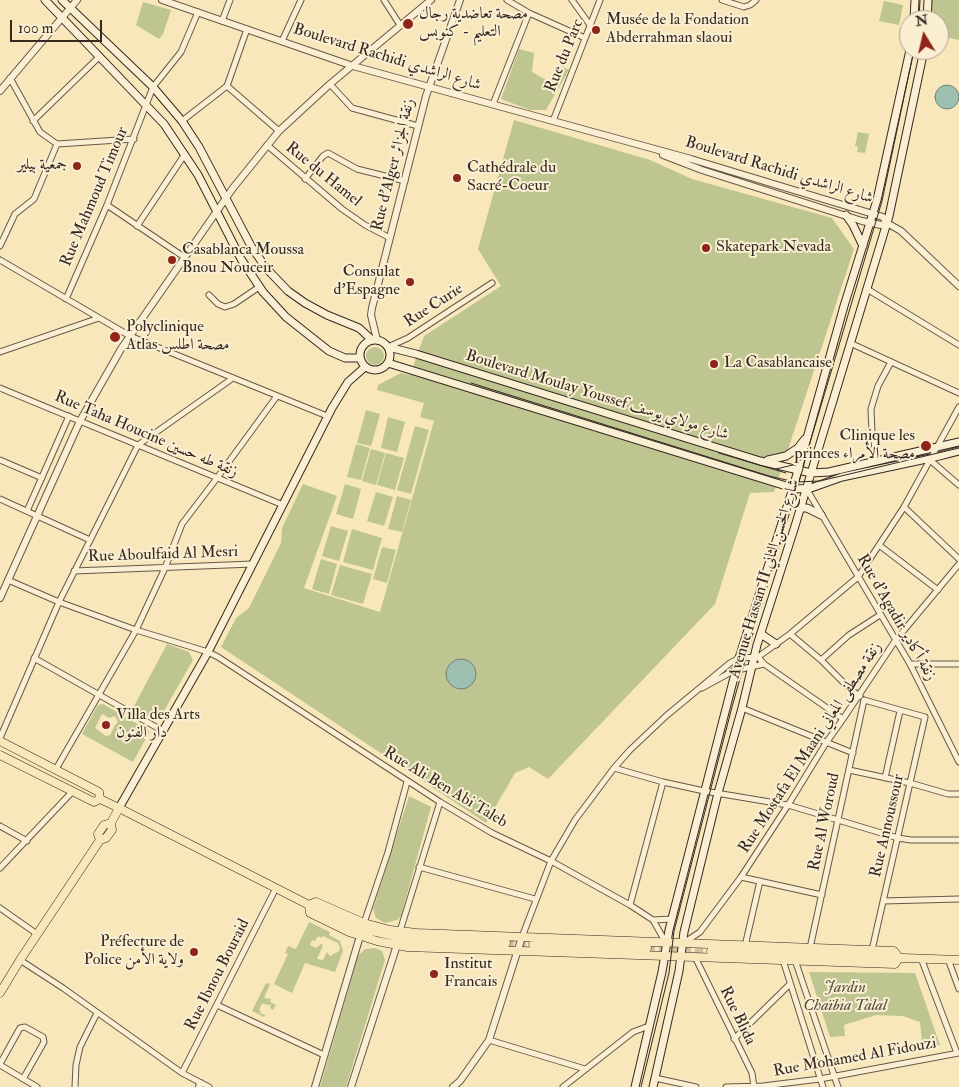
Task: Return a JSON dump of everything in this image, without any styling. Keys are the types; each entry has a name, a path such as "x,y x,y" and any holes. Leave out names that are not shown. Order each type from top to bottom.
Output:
{"main road":[{"path":"45,0 164,124 185,154 241,259 259,287 286,317 321,345 342,357 360,358"},
{"path":"62,0 153,87 182,121 203,154 242,229 266,268 288,291 316,309 359,328 374,340 383,342 388,347 390,355 388,363 383,368 376,370 365,367 360,358 362,347 374,340"},
{"name":"Avenue Hassan II شارع الحسن الثاني","path":"635,1087 666,943 739,658 793,488 844,306 873,214 908,60"},
{"name":"Avenue Hassan II شارع الحسن الثاني","path":"653,1087 683,944 718,793 756,657 760,634 887,223 922,60"},
{"path":"846,215 863,246"},
{"name":"Boulevard Moulay Youssef شارع مولاي يوسف","path":"388,347 760,460 811,473 829,472 939,445 959,442"},
{"name":"Boulevard Moulay Youssef شارع مولاي يوسف","path":"388,363 793,488 814,487 842,477 931,460 959,451"},
{"path":"1,988 100,840 98,834 104,825 111,823 208,652 327,416 348,382 365,367"},
{"path":"760,460 772,460 791,453 804,442 809,430"},
{"path":"800,508 812,510 822,515"},
{"path":"760,634 776,644"},
{"path":"0,740 99,792 100,799"},
{"path":"0,755 94,802 100,799"},
{"path":"100,799 309,906 358,928 399,938 506,943"},
{"path":"309,906 316,902 364,923 400,931 683,944 894,951 900,958"},
{"path":"309,906 310,913 360,936 397,945 895,964 900,958"},
{"path":"533,944 647,948"},
{"path":"711,951 959,960"}],"street":[{"path":"0,91 77,0"},
{"name":"Boulevard Rachidi شارع الراشدي","path":"162,0 176,2 222,21 353,66 636,144 883,217 887,223 881,225 870,223 689,166 636,144"},
{"path":"222,21 230,0"},
{"path":"282,41 302,0"},
{"path":"384,0 400,25"},
{"path":"0,598 2,588 8,580 80,421 130,336 216,211 279,131 330,84 431,0"},
{"name":"Rue d'Alger زنقة الجزائر","path":"374,340 372,308 418,126 429,86 460,0"},
{"path":"506,0 529,13 585,38"},
{"path":"572,0 590,25"},
{"name":"Rue du Parc","path":"552,120 600,0"},
{"path":"722,0 740,7 750,5 756,0"},
{"name":"Rue Mahmoud Timour","path":"66,299 107,205 153,87 181,52 198,12"},
{"path":"493,104 529,13"},
{"path":"182,121 227,86 247,29"},
{"path":"33,121 100,56"},
{"path":"10,78 40,132 57,144 134,139"},
{"path":"330,84 352,108 418,126"},
{"path":"227,86 279,131"},
{"path":"0,246 15,214 34,199 57,144"},
{"name":"Rue du Hamel","path":"267,145 305,179 352,216 390,238"},
{"path":"305,179 323,156 328,153 357,169 405,181"},
{"path":"137,226 185,154"},
{"path":"107,205 184,257"},
{"path":"887,223 901,231 959,286"},
{"path":"0,260 130,336 327,416"},
{"name":"Rue Curie","path":"388,347 408,338 492,283"},
{"path":"208,294 218,304 225,307 234,304 259,287"},
{"path":"868,289 959,345"},
{"path":"0,352 99,318"},
{"path":"850,343 959,393"},
{"path":"878,461 872,433 872,409 878,386 891,362"},
{"path":"0,740 58,602 138,445 233,378"},
{"name":"Rue Taha Houcine زنقة طه حسين","path":"0,388 282,505"},
{"path":"56,769 136,630 165,568 182,524 277,396"},
{"path":"453,1087 489,1040 535,899 551,861 575,820 630,750 710,679 739,658 756,657 776,644 858,577 904,507 959,407"},
{"path":"28,511 69,416"},
{"path":"0,460 42,478"},
{"path":"931,460 959,485"},
{"name":"Rue d'Agadir زنقة أكادير","path":"806,488 910,664 959,762"},
{"path":"0,499 90,540"},
{"path":"904,507 959,559"},
{"path":"879,545 938,590"},
{"name":"Rue Aboulfaid Al Mesri","path":"74,571 252,564"},
{"name":"Rue Mostafa El Maani زنقة مصطفى المعاني","path":"683,944 700,932 741,877 826,743 895,641 959,564"},
{"name":"Rue Ali Ben Abi Taleb","path":"8,580 58,602 136,630 208,652 440,802 492,833 551,861 630,905 653,920 666,943"},
{"path":"821,660 855,631 880,615"},
{"path":"790,634 864,700 925,717 935,713"},
{"path":"756,657 843,719"},
{"path":"34,658 163,731"},
{"path":"701,688 736,670 764,664"},
{"path":"910,664 959,664"},
{"name":"Rue Al Woroud","path":"810,948 864,700"},
{"path":"742,708 853,753"},
{"path":"885,778 900,711"},
{"name":"Rue Annoussour","path":"872,950 925,717"},
{"path":"614,768 704,791 788,805 898,838 911,840 959,840"},
{"path":"849,770 910,783 948,794 959,794"},
{"path":"364,923 388,852 407,782"},
{"path":"630,905 663,782"},
{"path":"0,868 72,792"},
{"path":"400,931 440,802"},
{"path":"0,826 26,841"},
{"path":"419,866 535,899"},
{"path":"741,877 822,895"},
{"path":"745,946 760,881"},
{"name":"Rue Ibnou Bouraid","path":"182,1073 276,888"},
{"path":"883,901 959,899"},
{"path":"0,908 37,934"},
{"path":"653,920 672,919"},
{"path":"315,1087 360,936"},
{"path":"351,1087 397,945"},
{"name":"Rue Blida","path":"695,957 752,1074 754,1086"},
{"path":"921,958 958,1053"},
{"path":"948,959 959,989"},
{"path":"20,960 63,988 199,1085 209,1087"},
{"path":"782,960 823,1087"},
{"path":"796,960 838,1087"},
{"path":"734,1039 790,984"},
{"path":"217,1005 324,1055"},
{"path":"75,1087 76,1065 80,1047 97,1013"},
{"path":"563,1087 633,1032 649,1026"},
{"path":"23,1079 44,1042 43,1037 25,1027 20,1028 0,1065 23,1079 37,1087"},
{"path":"489,1040 586,1069"},
{"name":"Rue Mohamed Al Fidouzi","path":"726,1087 763,1086 820,1079 958,1053"},
{"path":"655,1078 696,1087"}],"green space":[{"path":"932,0 959,0 959,40 949,38 949,10 932,10"},
{"path":"884,1 903,5 902,10 899,10 899,25 879,21"},
{"path":"143,2 171,10 163,34 159,39 136,25"},
{"path":"519,49 534,53 532,72 548,81 560,65 569,70 546,110 530,110 501,99"},
{"path":"514,120 650,160 692,179 832,218 854,249 774,492 750,493 715,604 548,779 529,767 515,773 486,823 221,647 236,618 249,608 281,543 282,528 303,484 337,496 304,588 380,612 434,421 420,417 424,403 377,390 378,385 401,373 410,375 424,336 501,286 478,249"},
{"path":"858,132 869,134 865,153 857,152 858,147 855,146"},
{"path":"375,347 381,350 384,356 381,362 375,365 369,362 366,356 369,350"},
{"path":"366,410 380,414 371,446 357,443"},
{"path":"388,417 405,422 397,452 381,448"},
{"path":"415,426 429,430 411,494 397,490"},
{"path":"356,444 370,448 361,480 347,477"},
{"path":"371,449 385,453 376,485 362,481"},
{"path":"386,453 404,458 395,490 377,485"},
{"path":"345,484 361,489 353,519 336,514"},
{"path":"376,492 393,497 384,526 367,521"},
{"path":"397,496 411,500 402,532 388,529"},
{"path":"331,526 348,531 339,561 322,556"},
{"path":"352,529 382,538 373,570 343,562"},
{"path":"382,547 396,550 387,583 373,579"},
{"path":"321,559 337,564 329,594 312,589"},
{"path":"340,565 372,574 363,604 331,595"},
{"path":"167,644 189,652 193,660 160,718 154,720 133,708"},
{"path":"103,704 148,730 149,733 133,762 82,734 98,705","holes":["102,714 109,718 115,716 118,722 110,735 106,736 95,728"]},
{"path":"409,796 431,807 401,916 397,920 385,923 376,918 373,909"},
{"path":"309,922 330,932 329,935 340,941 343,951 335,972 305,963 292,993 274,984 288,954 285,953 288,946 296,949","holes":["318,936 322,938 323,936 338,943 340,947 339,951 330,956 327,952 323,960 317,959 323,945 321,944 316,948 310,945 312,940 315,941"]},
{"path":"375,948 382,951 385,960 346,1087 320,1087 358,956 365,949"},
{"name":"Jardin Chaïbia Talal","path":"809,972 915,973 940,1045 923,1050 920,1022 903,1016 876,1015 844,1025 845,1036 830,1037"},
{"path":"266,983 270,984 264,998 271,999 270,1002 276,1005 273,1010 270,1008 271,1004 262,1003 259,1010 261,1011 260,1013 265,1015 264,1017 252,1011"}],"shaded area":[{"path":"947,85 952,86 958,92 958,102 952,108 947,109 942,108 936,102 935,97 936,92 942,86"},
{"path":"461,659 467,660 475,668 475,680 467,688 461,689 455,688 447,680 446,674 447,668 455,660"}],"tunnel":[{"path":"506,943 533,944"},
{"path":"647,948 711,951"}],"tram line":[{"path":"920,0 920,10"},
{"path":"641,1087 669,973 674,931 732,707 882,201 912,60"},
{"path":"471,383 769,476 795,482 820,481 959,448"},
{"path":"719,453 786,473"},
{"path":"776,469 797,464 805,455"}],"place":[{"name":"مصحة تعاضدية رجال التعليم - كنوبس","path":"408,24"},
{"name":"Musée de la Fondation Abderrahman slaoui","path":"596,30"},
{"name":"جمعية بيلير","path":"77,166"},
{"name":"Cathédrale du Sacré-Coeur","path":"457,178"},
{"name":"Skatepark Nevada","path":"706,248"},
{"name":"Casablanca Moussa Bnou Nouceir","path":"172,260"},
{"name":"Consulat d'Espagne","path":"410,282"},
{"name":"Polyclinique Atlas مصحة اطلس","path":"115,337"},
{"name":"La Casablancaise","path":"714,364"},
{"name":"Clinique les princes مصحة الأمراء","path":"926,446"},
{"name":"Villa des Arts دار الفنون","path":"106,725"},
{"name":"Préfecture de Police ولاية الأمن","path":"194,952"},
{"name":"Institut Francais","path":"434,974"}]}
